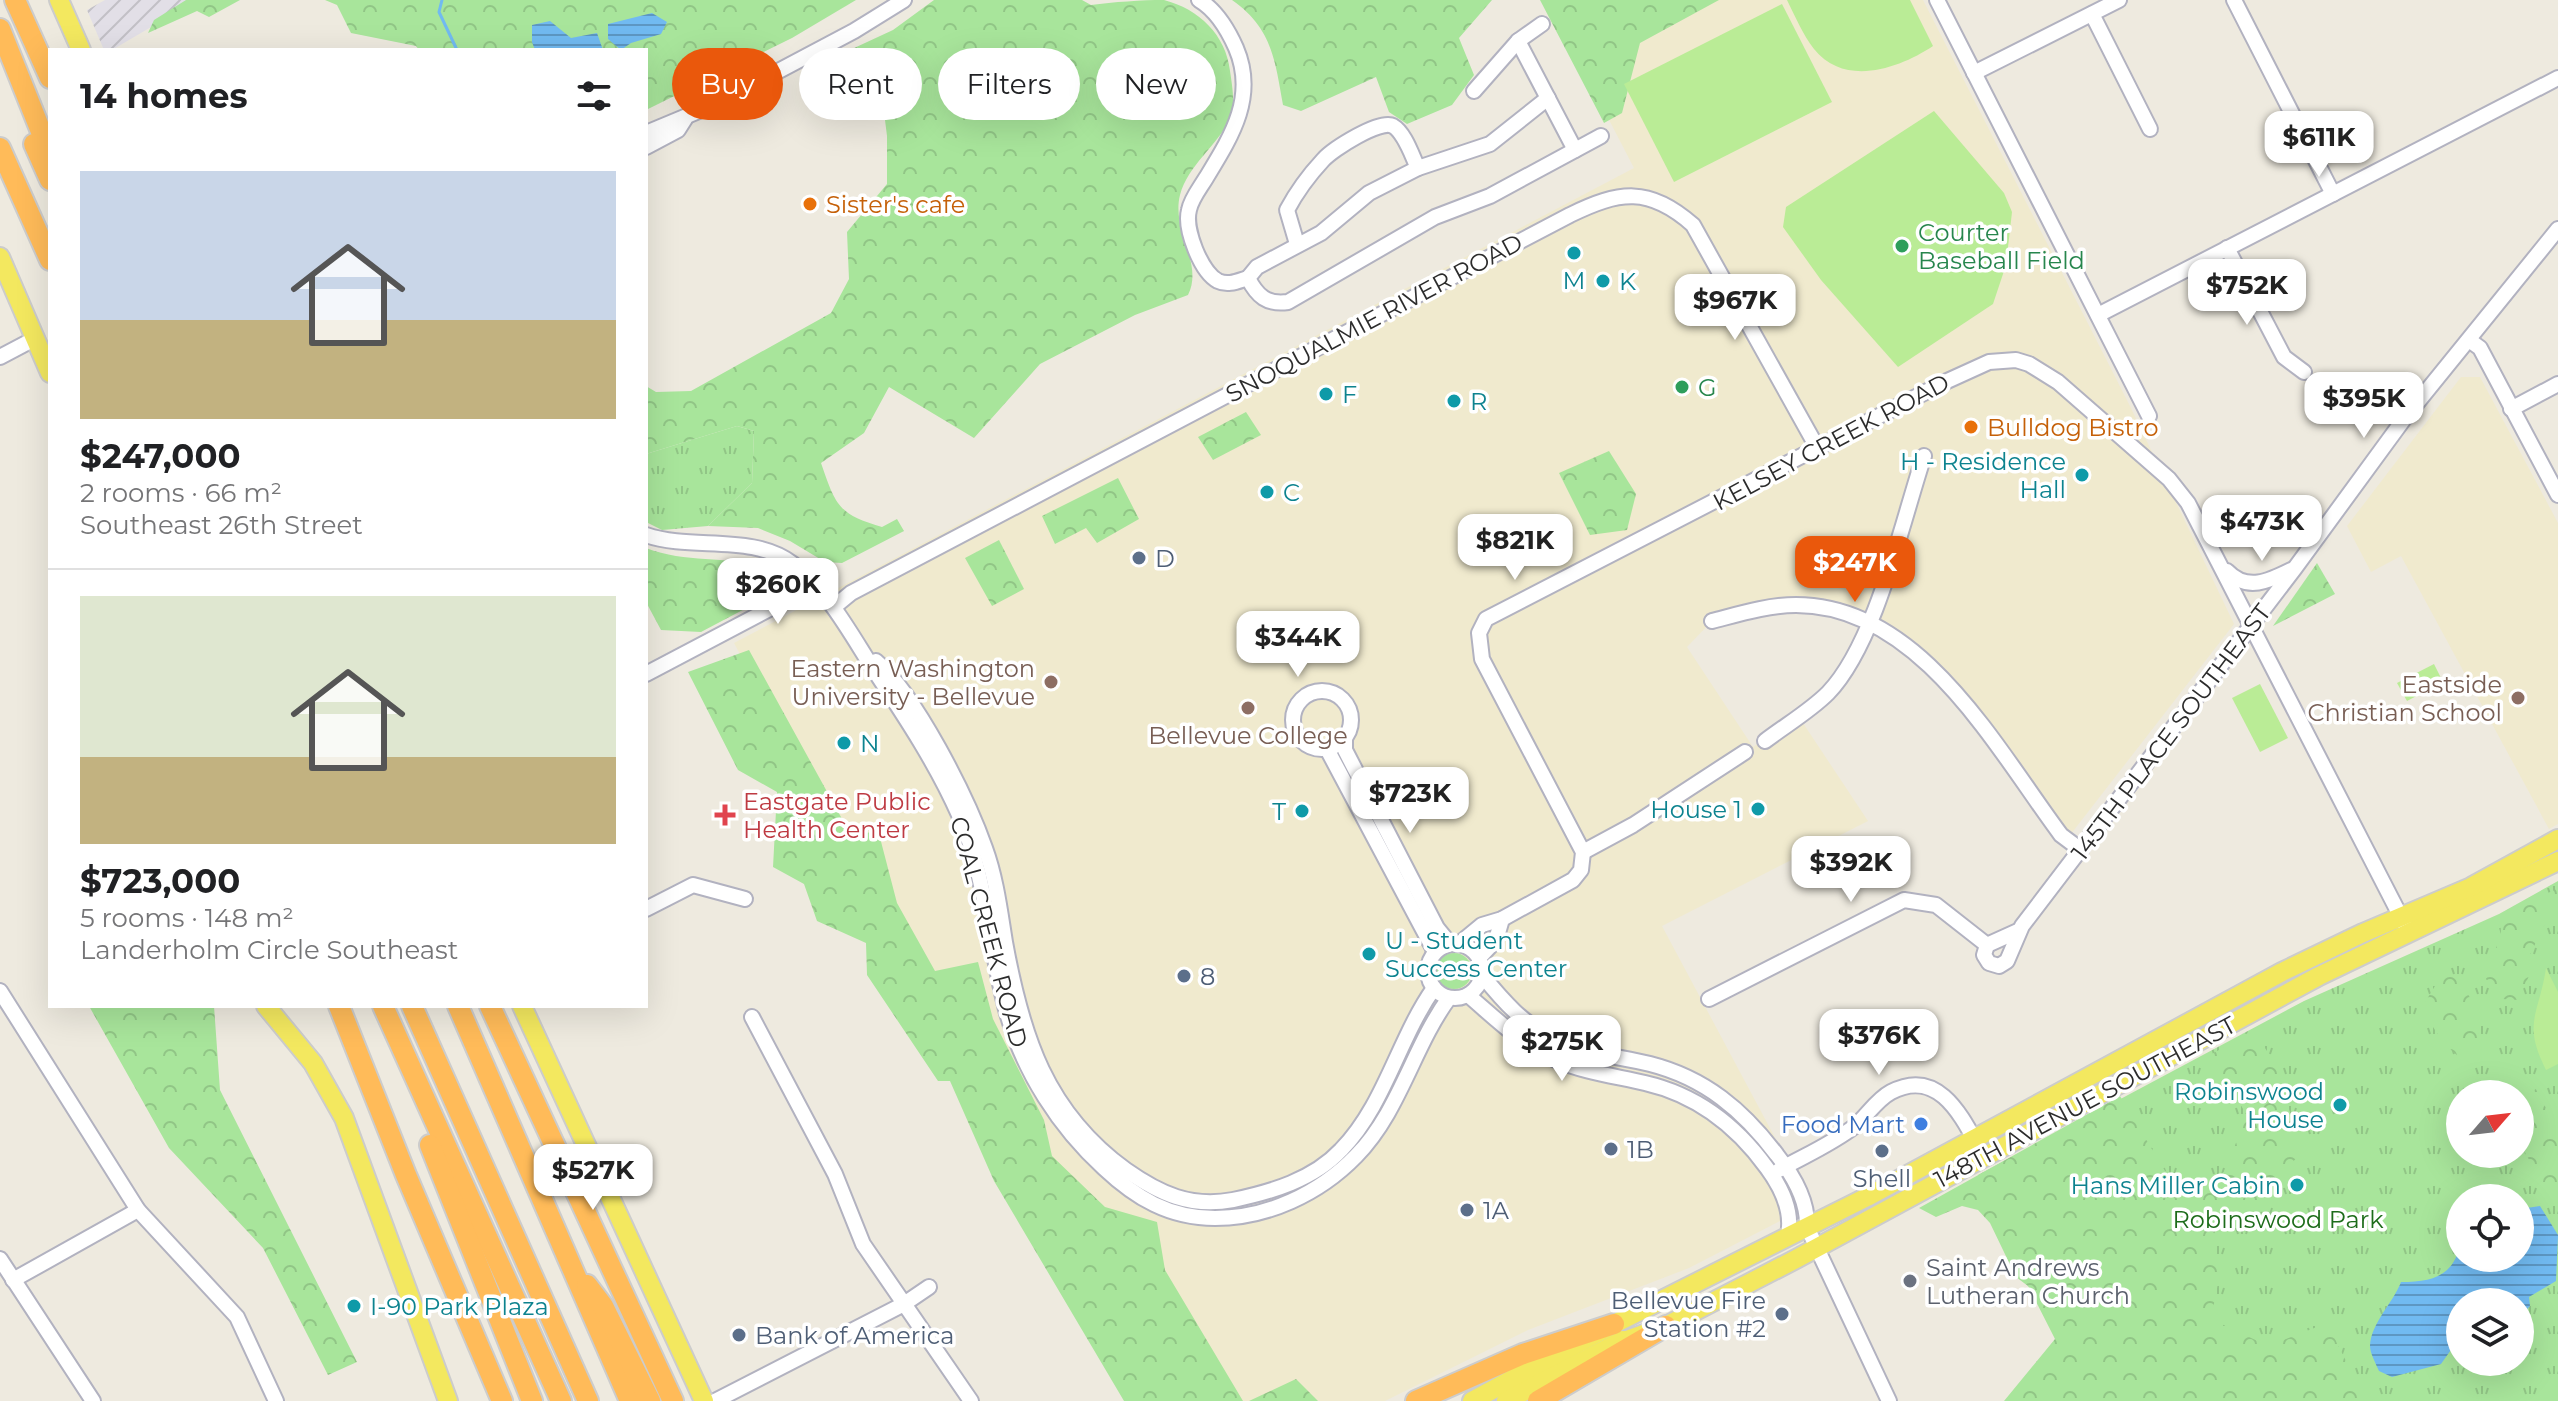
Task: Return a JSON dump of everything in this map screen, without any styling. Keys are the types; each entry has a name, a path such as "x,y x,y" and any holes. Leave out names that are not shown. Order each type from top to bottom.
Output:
{"highway":[{"path":"15,0 48,74"},
{"path":"0,29 48,149"},
{"path":"0,67 48,175"},
{"path":"0,148 48,256"},
{"path":"340,1008 406,1175 502,1401"},
{"path":"371,1008 434,1154 532,1401"},
{"path":"384,1008 561,1401"},
{"path":"413,1008 588,1401"},
{"path":"427,1008 600,1401"},
{"path":"459,1008 630,1401"},
{"path":"491,1008 673,1401"},
{"path":"565,1257 603,1306 650,1401"},
{"path":"1416,1401 1523,1354 1614,1324"},
{"path":"1538,1401 1666,1326"}],"main road":[{"path":"59,0 80,48"},
{"path":"0,257 48,368"},
{"name":"148TH AVENUE SOUTHEAST","path":"2405,924 2558,839"},
{"name":"148TH AVENUE SOUTHEAST","path":"1613,1345 1666,1326 1818,1247 1978,1147 2282,972 2558,861"},
{"path":"268,1008 313,1063 344,1118 448,1401"},
{"path":"523,1008 704,1401"},
{"name":"148TH AVENUE SOUTHEAST","path":"1472,1401 1788,1235 1978,1147"},
{"name":"148TH AVENUE SOUTHEAST","path":"1506,1401 1792,1248 1801,1240 1807,1227"}],"street":[{"path":"783,68 854,31 904,0"},
{"path":"1199,0 1216,15 1234,42 1243,68 1245,95 1230,139 1191,204 1189,228 1205,266 1216,280 1228,284 1248,278 1257,267 1321,233 1369,193 1418,168 1490,144 1548,98"},
{"path":"1937,0 2149,416"},
{"path":"1974,73 2119,0"},
{"path":"2234,0 2333,194"},
{"path":"2092,14 2150,129"},
{"path":"1474,91 1518,41 1542,24"},
{"path":"1518,41 1575,150"},
{"path":"2098,315 2558,78"},
{"path":"648,132 672,119"},
{"path":"648,146 678,130 684,120"},
{"path":"1297,244 1287,210 1323,160 1344,144 1382,124 1392,125 1400,133 1418,168"},
{"path":"1248,278 1257,295 1275,303 1288,302 1435,217 1490,196 1601,136"},
{"name":"SNOQUALMIE RIVER ROAD","path":"834,607 851,593 1570,215 1599,201 1624,195 1660,202 1693,225 1818,449"},
{"name":"145TH PLACE SOUTHEAST","path":"1987,945 1986,960 1994,966 2004,965 2018,931 2295,568 2404,419 2558,229"},
{"path":"2227,248 2284,357 2304,372"},
{"path":"0,357 36,338"},
{"path":"2469,340 2480,348 2558,495"},
{"name":"KELSEY CREEK ROAD","path":"1583,852 1482,659 1481,624 1494,614 1974,368 1989,362 2016,360 2044,371 2058,382 2153,466 2188,503 2405,924"},
{"path":"2511,409 2558,384"},
{"path":"1765,741 1829,691 1849,665 1869,623 1924,456"},
{"name":"COAL CREEK ROAD","path":"648,536 673,543 770,552 794,565 834,607 869,656 964,826 985,897 1007,1014 1027,1063 1046,1098 1081,1147 1138,1197 1175,1213 1226,1218 1265,1212 1319,1184 1357,1154 1380,1124 1402,1090 1436,1016 1449,998"},
{"path":"2224,568 2232,577 2252,584 2265,583 2295,568"},
{"path":"648,673 815,585"},
{"path":"1712,621 1794,605 1821,607 1869,623 1927,660 1943,676 2061,835 2081,850"},
{"name":"COAL CREEK ROAD","path":"869,656 879,663 916,708 975,822 995,887 1018,1011 1042,1070 1089,1142 1154,1188 1180,1199 1218,1203 1269,1192 1329,1161 1342,1150 1370,1110 1420,1008 1434,988"},
{"path":"1345,739 1327,749 1305,744 1295,731 1296,706 1309,694 1329,692 1346,704 1351,724 1345,739 1351,762 1437,928 1455,944 1479,958 1482,975 1520,1017 1552,1038 1594,1053 1673,1072 1712,1090 1756,1127 1786,1166 1807,1210 1807,1227 1889,1401"},
{"path":"1327,749 1435,952"},
{"path":"1482,975 1468,995 1449,998 1434,988 1428,970 1435,952 1573,880 1581,870 1583,852 1633,825 1745,752"},
{"path":"648,908 693,885 745,899"},
{"path":"1709,999 1904,900 1936,905 1987,945 2018,931"},
{"path":"1479,958 1496,940 1502,919"},
{"path":"0,991 138,1210 220,1294 237,1317 276,1401"},
{"path":"1468,995 1514,1035 1559,1061 1663,1087 1704,1105 1740,1134 1772,1174 1788,1206 1788,1235"},
{"path":"752,1017 835,1174 863,1244 971,1401"},
{"path":"1772,1174 1854,1127 1891,1092 1910,1087 1929,1087 1946,1096 1978,1147"},
{"path":"13,1280 138,1210"},
{"path":"0,1259 93,1401"},
{"path":"715,1401 904,1304 929,1287"}],"shaded area":[{"path":"105,0 197,0 115,48 103,48 87,10"},
{"name":"Bellevue College","path":"1547,0 1923,0 2131,408 2234,624 2067,839 1943,676 1906,645 1821,607 1712,621 1687,647 1753,747 1799,717 1868,821 1662,926 1811,1205 1689,1268 1528,1330 1385,1401 1142,1401 734,643 1634,168"},
{"name":"Eastside Christian School","path":"2461,377 2480,377 2558,523 2558,824 2549,829 2401,556 2371,572 2347,526"}],"green space":[{"path":"186,0 240,0 209,17 197,11 148,33 154,20"},
{"path":"325,0 856,0 772,48 672,48 672,97 648,109 648,48 418,48 351,33 337,5"},
{"path":"934,0 1082,0 1091,5 1164,0 1189,10 1217,35 1227,58 1233,108 1224,129 1189,174 1180,195 1180,221 1192,271 1188,295 1135,315 1040,364 974,438 889,387 864,433 821,463 835,499 847,512 882,527 897,519 904,531 842,563 825,562 790,541 758,528 708,526 752,483 754,431 737,426 648,453 648,387 656,392 691,391 831,313 849,279 847,232 887,184 885,120 922,120 922,48 854,48 893,30"},
{"path":"1232,0 1492,0 1459,38 1474,75 1452,105 1407,124 1389,112 1376,77 1301,111 1283,105 1270,46 1256,22"},
{"path":"1540,0 1719,0 1640,43 1622,113 1604,123"},
{"path":"1787,0 1910,0 1933,46 1889,67 1857,71 1841,68 1814,49"},
{"path":"1782,4 1832,102 1674,182 1624,84"},
{"name":"Courter Baseball Field","path":"1934,111 2004,193 2012,212 2006,265 1993,304 1898,367 1821,280 1783,227 1786,207"},
{"path":"1246,412 1261,435 1213,460 1198,437"},
{"path":"737,426 754,431 752,483 708,526 662,530 648,523 648,453"},
{"path":"1609,451 1636,494 1627,530 1590,535 1559,473"},
{"path":"1118,478 1139,519 1097,543 1086,528 1055,544 1042,516"},
{"path":"999,540 1024,589 992,606 965,558"},
{"path":"648,549 680,557 747,563 781,574 773,594 701,632 661,630 648,606"},
{"path":"2317,563 2335,594 2273,626"},
{"path":"749,650 852,837 878,830 897,903 935,971 978,962 993,1019 1044,1120 1052,1156 1105,1207 1157,1222 1165,1270 1243,1401 1124,1401 994,1181 950,1081 938,1081 867,975 866,943 817,921 804,884 773,867 777,792 738,770 688,672"},
{"path":"2434,664 2443,682 2407,701 2397,683"},
{"path":"2260,684 2288,738 2260,752 2232,698"},
{"name":"Robinswood Park","path":"2558,881 2558,1401 2093,1401 1978,1175 2304,1001 2499,914"},
{"path":"2558,888 2558,908 2543,927 2530,955 2529,976 2518,1000 2502,999 2486,979 2501,933 2500,917"},
{"path":"1454,953 1467,958 1472,971 1467,984 1454,989 1441,984 1436,971 1441,958"},
{"path":"2546,968 2558,992 2558,1064 2546,1070 2535,1040 2534,1019"},
{"path":"2459,975 2479,1019 2480,1029 2478,1038 2463,1061 2443,1042 2421,1009 2441,976"},
{"path":"90,1008 214,1008 220,1090 357,1362 328,1375 263,1248 169,1148"},
{"path":"2253,1030 2275,1063 2302,1152 2276,1180 2270,1211 2227,1215 2213,1235 2220,1273 2211,1319 2268,1346 2327,1323 2366,1401 2004,1401 2055,1339 2028,1286 2016,1277 1990,1223 1978,1210 1962,1206 1936,1217 1919,1208 2120,1096 2165,1171 2202,1186 2224,1172 2247,1116 2212,1054"},
{"path":"2534,1090 2558,1131 2558,1211 2534,1168"},
{"path":"1296,1379 1318,1401 1249,1401"}],"water":[{"path":"652,13 667,22 661,34 624,48 619,48 608,39 608,24"},
{"path":"550,21 571,38 597,33 602,48 534,48 532,25"},
{"path":"2540,1206 2558,1235 2556,1281 2534,1294 2534,1288 2446,1288 2446,1357 2441,1364 2392,1377 2379,1371 2370,1349 2371,1338 2401,1282 2431,1279 2446,1271 2534,1272 2534,1207"}],"waterway":[{"path":"442,0 439,12 456,48"}],"place":[{"name":"Sister's cafe","path":"810,204"},
{"name":"Courter Baseball Field","path":"1902,246"},
{"name":"M","path":"1574,253"},
{"name":"K","path":"1603,281"},
{"name":"G","path":"1682,387"},
{"name":"F","path":"1326,394"},
{"name":"R","path":"1454,401"},
{"name":"Bulldog Bistro","path":"1971,427"},
{"name":"H - Residence Hall","path":"2082,475"},
{"name":"C","path":"1267,492"},
{"name":"D","path":"1139,558"},
{"name":"Eastern Washington University - Bellevue","path":"1051,682"},
{"name":"Eastside Christian School","path":"2518,698"},
{"name":"Bellevue College","path":"1248,708"},
{"name":"N","path":"844,743"},
{"name":"House 1","path":"1758,809"},
{"name":"T","path":"1302,811"},
{"name":"Eastgate Public Health Center","path":"725,815"},
{"name":"U - Student Success Center","path":"1369,954"},
{"name":"8","path":"1184,976"},
{"name":"Robinswood House","path":"2340,1105"},
{"name":"Food Mart","path":"1921,1124"},
{"name":"1B","path":"1611,1149"},
{"name":"Shell","path":"1882,1151"},
{"name":"Hans Miller Cabin","path":"2297,1185"},
{"name":"1A","path":"1467,1210"},
{"name":"Saint Andrews Lutheran Church","path":"1910,1281"},
{"name":"I-90 Park Plaza","path":"354,1306"},
{"name":"Bellevue Fire Station #2","path":"1782,1314"},
{"name":"Bank of America","path":"739,1335"}]}
